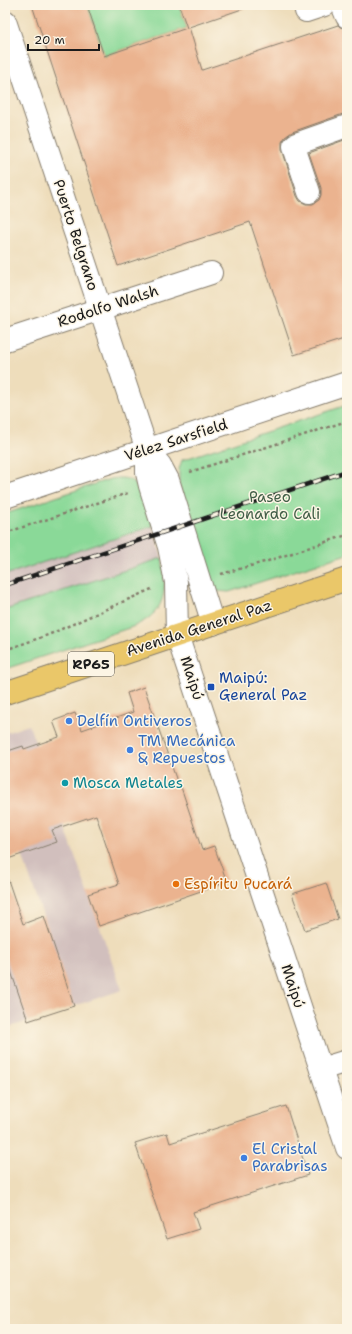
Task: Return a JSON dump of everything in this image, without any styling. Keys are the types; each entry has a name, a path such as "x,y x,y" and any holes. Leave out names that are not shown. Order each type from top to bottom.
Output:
{"main road":[{"name":"Avenida General Paz","path":"5,693 347,579"}],"street":[{"path":"342,5 347,18"},
{"name":"Puerto Belgrano","path":"5,21 147,450"},
{"path":"309,192 295,150 295,145 299,142 347,126"},
{"name":"Rodolfo Walsh","path":"5,340 210,273"},
{"name":"Vélez Sarsfield","path":"5,497 347,383"},
{"name":"Maipú","path":"147,450 147,473 159,483 212,624"},
{"name":"Maipú","path":"159,483 176,582 177,635 347,1148"},
{"path":"321,1069 347,1061"}],"path":[{"path":"5,534 347,421"}],"shaded area":[{"path":"153,526 162,558 5,610 5,575"},
{"path":"29,725 122,990 74,1006 5,805 5,733"},
{"path":"5,954 28,1021 5,1029"}],"green space":[{"path":"87,5 179,5 187,28 104,56"},
{"name":"Paseo Leonardo Cali","path":"347,405 347,554 229,592 216,591 208,582 179,484 179,469 182,460"},
{"path":"126,478 130,480 138,488 153,526 5,575 5,514 110,479"},
{"path":"162,558 164,570 164,591 162,600 152,615 144,621 132,627 5,669 5,610"}],"building":[{"path":"32,5 87,5 104,56 187,28 179,5 244,5 245,8 189,27 202,70 338,25 347,29 347,114 343,114 292,132 285,137 282,142 282,149 297,196 300,201 306,204 313,204 319,200 321,188 309,153 347,139 347,338 294,355 250,222 118,266"},
{"path":"144,687 179,787 181,787 202,850 214,846 227,882 99,926 88,894 119,884 96,815 52,830 57,842 5,860 5,752 23,746 24,749 59,737 53,721 75,713 82,730 133,712 127,693"},
{"path":"8,880 23,924 44,916 74,1006 28,1021 5,954 5,881"},
{"path":"326,883 338,919 305,930 292,894"},
{"name":"El Cristal Parabrisas","path":"286,1106 308,1175 193,1212 199,1229 167,1239 135,1143 167,1133 170,1143"}],"railway":[{"path":"5,585 347,471"}],"place":[{"name":"Maipú: General Paz","path":"211,687"},
{"name":"Delfín Ontiveros","path":"69,721"},
{"name":"TM Mecánica & Repuestos","path":"130,750"},
{"name":"Mosca Metales","path":"65,783"},
{"name":"Espíritu Pucará","path":"176,884"},
{"name":"El Cristal Parabrisas","path":"244,1158"}]}
